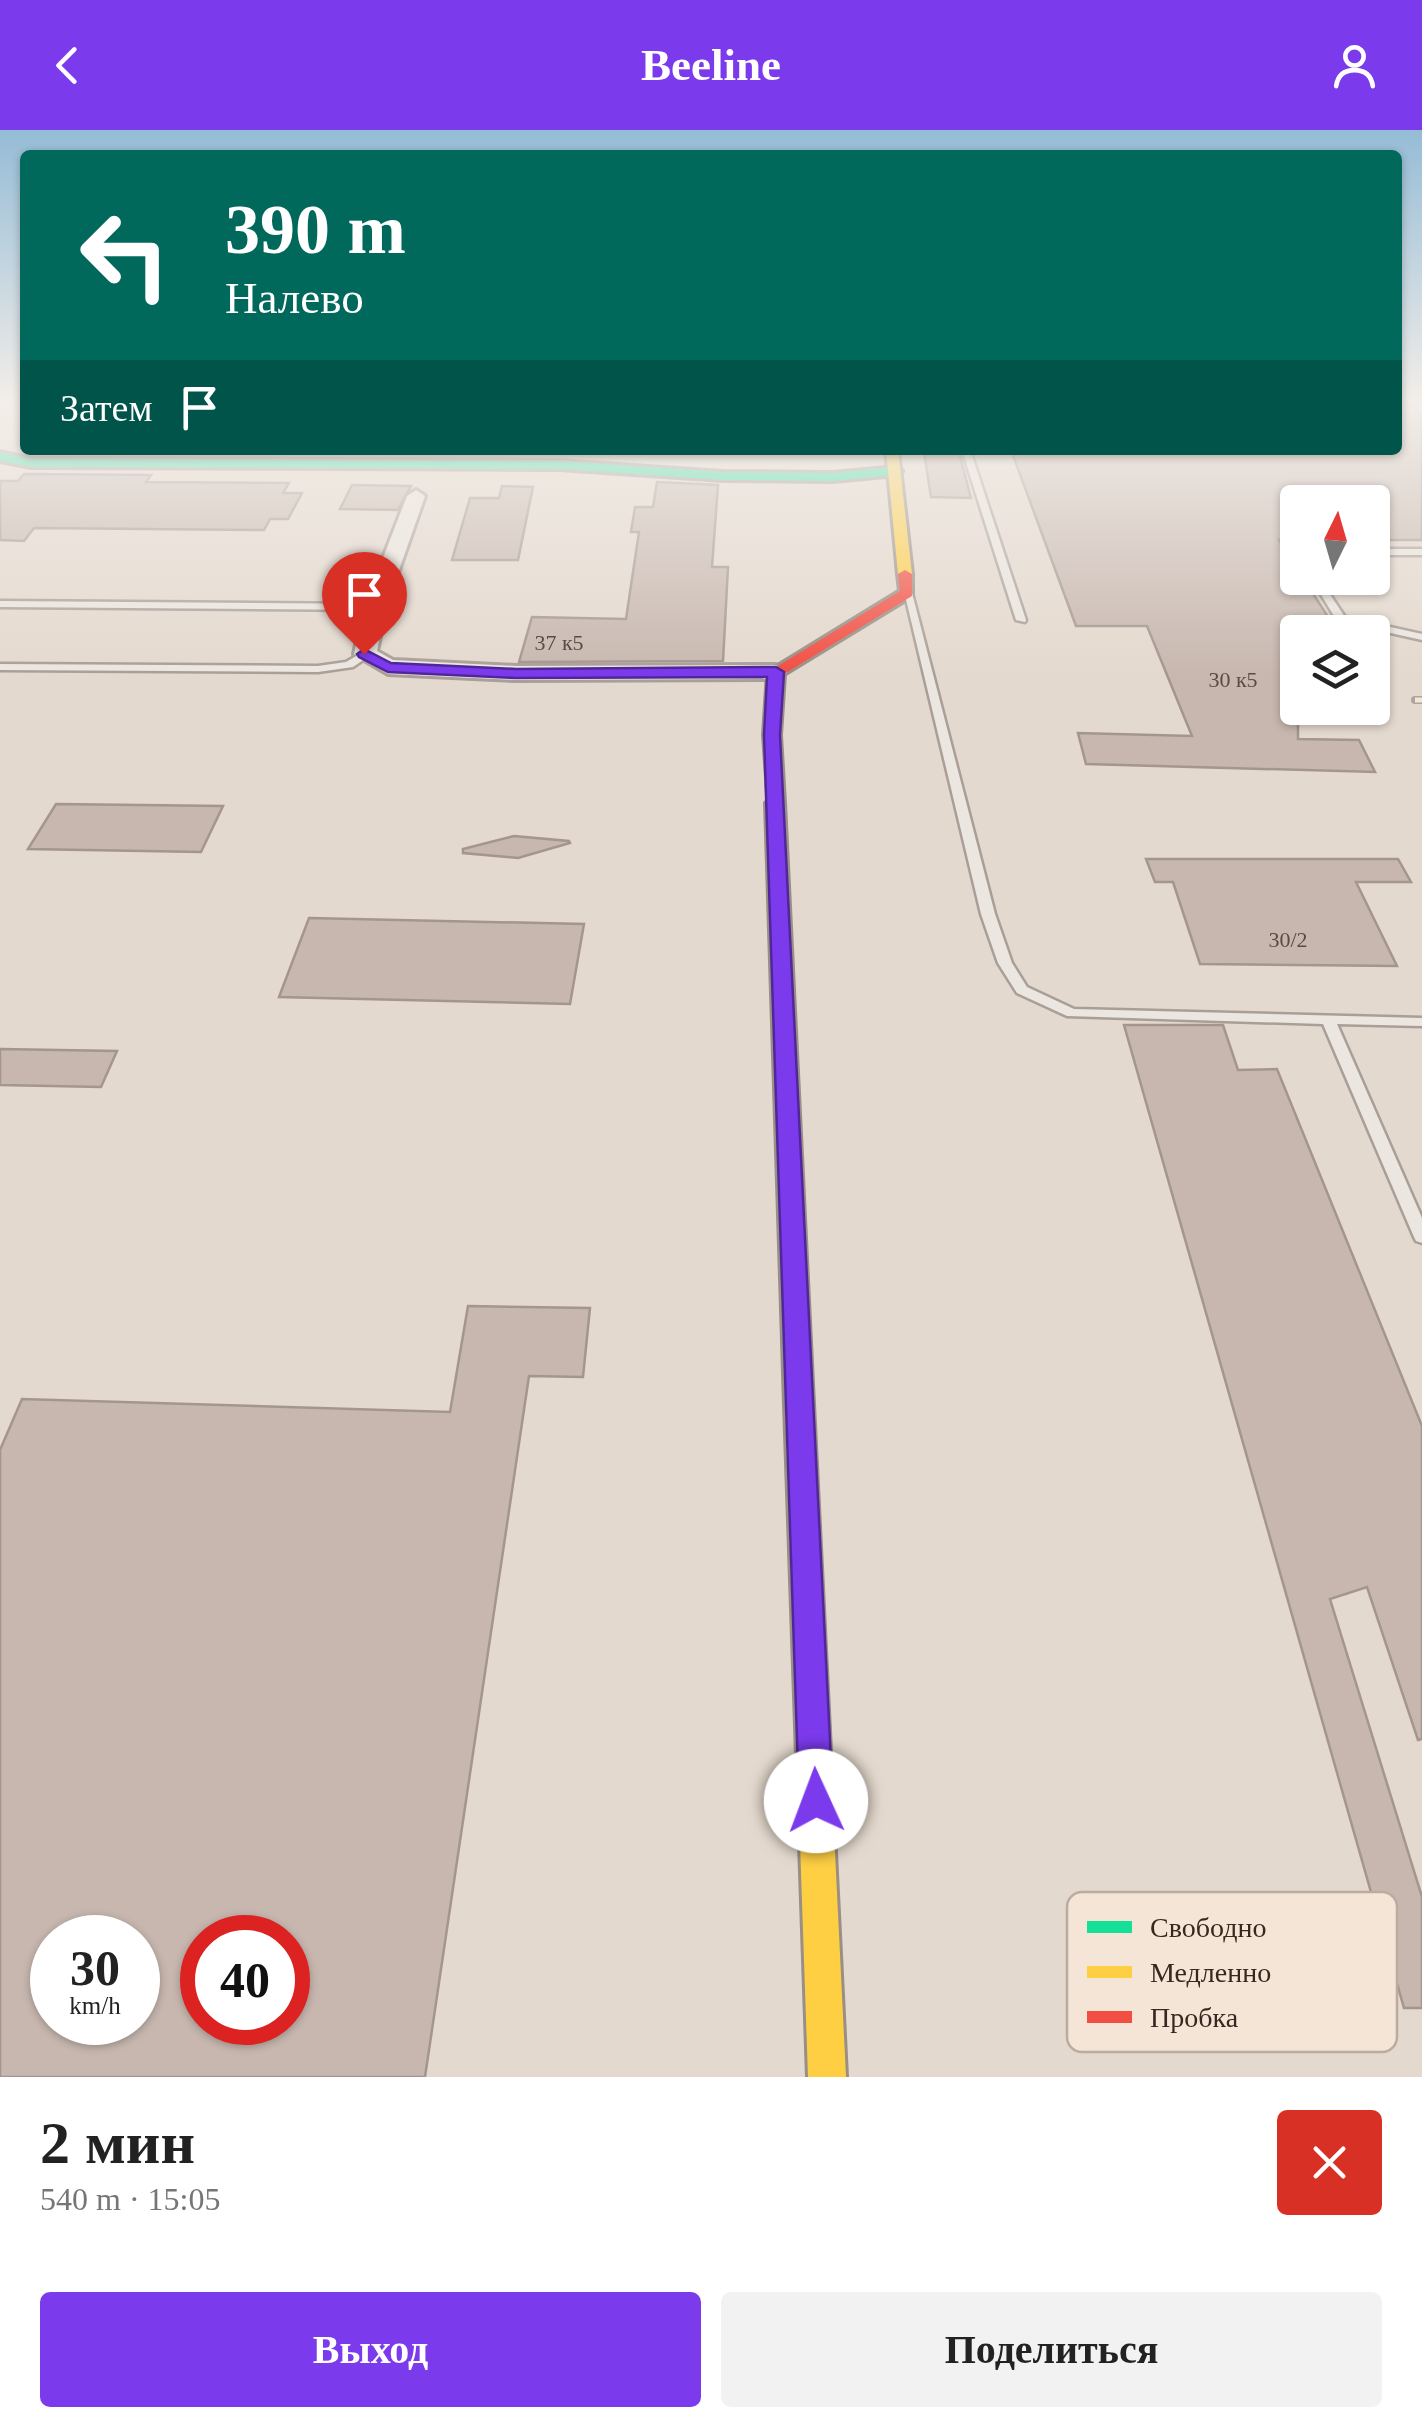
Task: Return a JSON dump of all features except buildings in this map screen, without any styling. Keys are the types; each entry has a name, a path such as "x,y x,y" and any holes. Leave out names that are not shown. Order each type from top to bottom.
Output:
{"street":[{"path":"416,496 375,607 364,654 388,668 516,674 776,672 907,593 897,494"},
{"path":"776,672 772,735 827,2077"}],"lane":[{"path":"980,494 1021,620"},
{"path":"1390,552 1422,552"},
{"path":"907,593 988,914 1005,963 1022,990 1072,1012 1422,1022"},
{"path":"1326,595 1341,619 1422,636"},
{"path":"0,604 375,607"},
{"path":"0,667 318,670 349,665 364,654"},
{"path":"1328,1020 1422,1237"}],"railway":[{"path":"1415,700 1422,700"}],"traffic: fast":[{"path":"775,803 799,1404"}],"traffic: slow":[{"path":"897,494 905,574"},
{"path":"799,1404 827,2077"}],"traffic: jam":[{"path":"775,803 772,735 776,672 907,593 905,574"}],"route":[{"path":"364,654 388,668 516,674 776,672 772,735 816,1801"}]}
